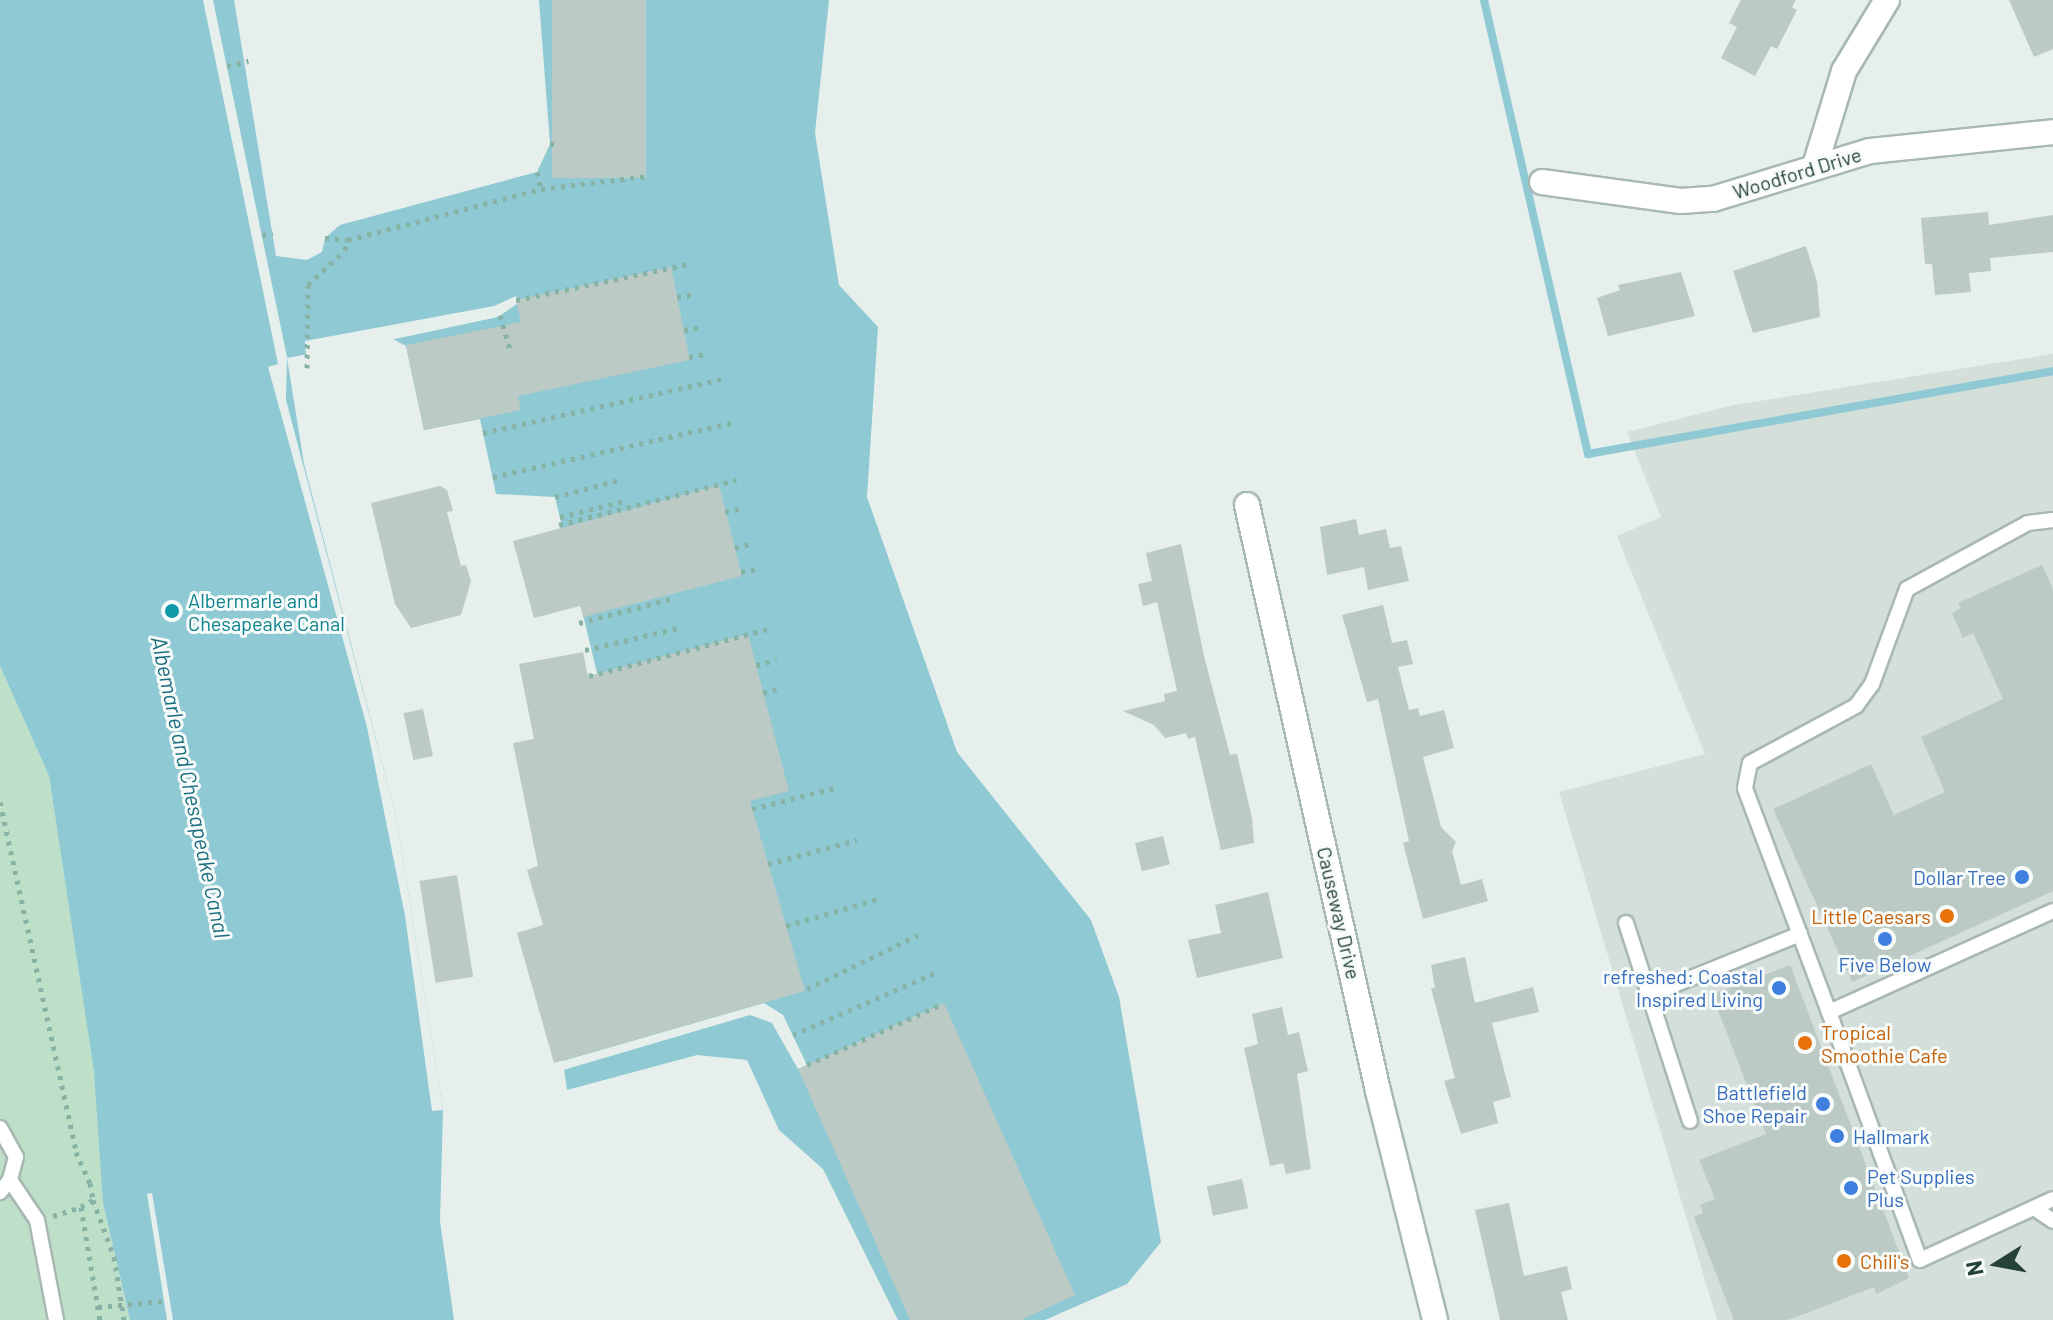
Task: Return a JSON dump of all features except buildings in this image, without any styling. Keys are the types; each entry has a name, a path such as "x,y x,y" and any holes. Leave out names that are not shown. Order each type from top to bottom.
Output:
{"street":[{"path":"1815,166 1844,71 1887,0"},
{"name":"Woodford Drive","path":"1542,182 1697,200 1870,151 2053,132"},
{"name":"Causeway Drive","path":"1247,505 1378,1091 1435,1320"}],"lane":[{"path":"2053,520 2028,523 1907,589 1872,684 1856,706 1750,763 1745,788 1920,1260 2053,1199"},
{"path":"1829,1012 2053,911"},
{"path":"1626,923 1690,1121"},
{"path":"1649,995 1800,934"},
{"path":"0,1128 16,1157 10,1180 0,1192"},
{"path":"10,1180 37,1220 56,1320"},
{"path":"2034,1208 2053,1221"}],"path":[{"path":"227,66 248,61"},
{"path":"550,144 560,144"},
{"path":"537,172 541,189"},
{"path":"325,238 348,240 541,189 648,176"},
{"path":"262,235 273,233"},
{"path":"307,368 308,285 345,250 348,240"},
{"path":"516,300 688,264"},
{"path":"677,297 694,294"},
{"path":"500,315 510,349"},
{"path":"684,330 701,327"},
{"path":"689,357 706,354"},
{"path":"483,433 722,379"},
{"path":"493,477 731,423"},
{"path":"555,497 623,479"},
{"path":"559,525 736,480"},
{"path":"560,517 628,500"},
{"path":"725,512 743,508"},
{"path":"735,548 752,543"},
{"path":"741,572 757,569"},
{"path":"579,623 674,598"},
{"path":"585,650 682,627"},
{"path":"589,676 768,629"},
{"path":"756,665 776,660"},
{"path":"763,693 782,688"},
{"path":"752,809 838,787"},
{"path":"0,802 76,1152 114,1257 124,1320"},
{"path":"768,864 857,840"},
{"path":"786,926 878,899"},
{"path":"807,989 918,935"},
{"path":"793,1035 935,973"},
{"path":"807,1065 944,1003"},
{"path":"37,1220 81,1207 93,1200"},
{"path":"81,1207 100,1320"},
{"path":"98,1307 122,1308 164,1301"}],"shaded area":[{"path":"2053,354 2053,1320 1717,1320 1559,792 1705,754 1617,536 1661,517 1627,432 1734,405"}],"green space":[{"path":"0,666 49,776 91,1046 96,1046 103,1203 130,1320 0,1320"}],"water":[{"name":"Albermarle and Chesapeake Canal","path":"0,0 234,0 276,256 307,260 322,252 325,238 340,225 537,172 550,144 539,0 829,0 815,133 839,285 878,327 867,497 957,752 1091,920 1119,997 1161,1242 1127,1284 1045,1320 898,1320 823,1169 779,1130 747,1060 697,1055 567,1090 543,925 637,841 555,497 496,494 480,419 424,430 406,346 391,338 287,358 304,464 396,816 443,1110 440,1221 454,1320 130,1320 103,1203 94,1071 49,776 0,666"}],"pier":[{"path":"203,0 213,0 287,357 286,400 396,816 443,1110 432,1111 405,916 367,727 268,367 278,364"},
{"path":"516,296 517,304 498,317 306,358 305,341 494,306"},
{"path":"764,1003 783,1015 807,1065 798,1069 772,1023 750,1015 560,1071 559,1062"},
{"path":"152,1193 173,1320 167,1320 147,1194"}],"waterway":[{"path":"1484,0 1588,454 2053,371"}],"place":[{"name":"Albermarle and Chesapeake Canal","path":"172,611"},
{"name":"Dollar Tree","path":"2022,877"},
{"name":"Little Caesars","path":"1947,916"},
{"name":"Five Below","path":"1885,939"},
{"name":"refreshed: Coastal Inspired Living","path":"1779,988"},
{"name":"Tropical Smoothie Cafe","path":"1805,1043"},
{"name":"Battlefield Shoe Repair","path":"1823,1104"},
{"name":"Hallmark","path":"1837,1136"},
{"name":"Pet Supplies Plus","path":"1851,1188"},
{"name":"Chili's","path":"1844,1261"}],"water label":[{"name":"Albemarle and Chesapeake Canal","path":"191,787"}]}
